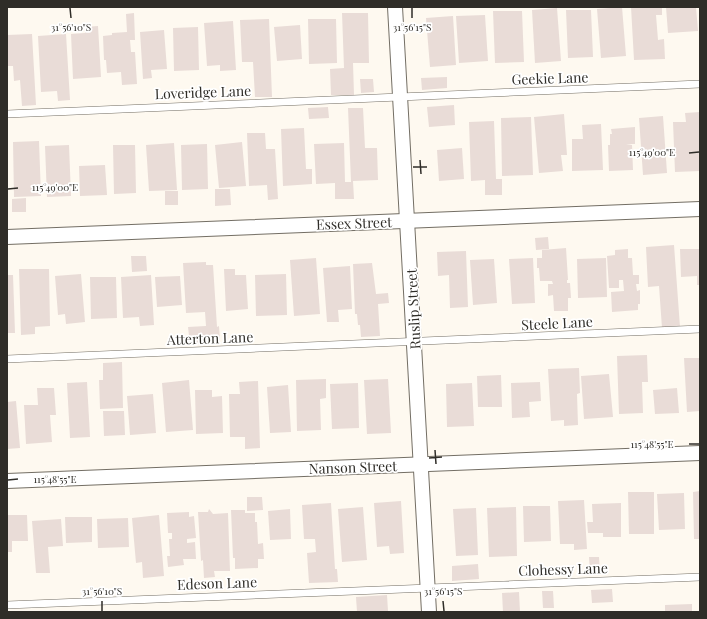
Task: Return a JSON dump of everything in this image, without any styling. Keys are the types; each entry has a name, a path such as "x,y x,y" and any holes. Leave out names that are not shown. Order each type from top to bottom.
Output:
{"street":[{"name":"Ruslip Street","path":"395,7 429,612"},
{"name":"Essex Street","path":"7,237 700,209"},
{"name":"Nanson Street","path":"7,482 700,453"}],"lane":[{"name":"Geekie Lane","path":"401,97 700,84"},
{"name":"Loveridge Lane","path":"7,114 401,97"},
{"name":"Steele Lane","path":"414,342 700,330"},
{"name":"Atterton Lane","path":"7,359 414,342"},
{"name":"Clohessy Lane","path":"428,588 700,576"},
{"name":"Edeson Lane","path":"7,605 428,588"}],"building":[{"path":"622,7 626,56 601,58 597,9"},
{"path":"631,7 662,7 662,15 656,15 658,40 664,39 665,59 634,60"},
{"path":"666,7 696,7 698,31 668,33"},
{"path":"557,8 561,61 535,63 532,10"},
{"path":"566,10 591,10 593,57 568,58"},
{"path":"493,11 522,11 524,62 495,63"},
{"path":"134,13 135,40 130,40 131,52 135,52 137,84 122,85 121,72 107,73 106,60 104,60 103,36 112,35 112,33 127,32 126,14"},
{"path":"342,13 368,13 369,63 353,63 354,95 331,95 330,69 344,68"},
{"path":"485,15 488,61 459,63 456,16"},
{"path":"453,16 456,65 430,67 426,18"},
{"path":"269,19 272,97 255,97 253,62 242,62 240,20"},
{"path":"308,19 336,19 337,63 309,64"},
{"path":"233,21 236,70 220,71 220,65 207,66 204,23"},
{"path":"300,25 302,59 277,61 274,27"},
{"path":"98,26 101,77 73,79 71,34 85,33 85,27"},
{"path":"198,27 199,70 174,71 173,28"},
{"path":"164,30 167,69 151,70 152,78 143,79 140,32"},
{"path":"32,34 36,105 22,106 20,80 14,81 13,66 7,66 7,35"},
{"path":"66,34 70,100 58,101 57,91 41,92 38,36"},
{"path":"447,77 447,88 422,90 421,78"},
{"path":"360,79 373,79 374,92 361,93"},
{"path":"454,105 455,125 429,127 427,107"},
{"path":"328,107 329,118 309,119 308,108"},
{"path":"348,108 363,108 365,148 377,148 378,180 353,181 354,199 335,199 335,183 316,184 314,144 344,143 345,182 351,182"},
{"path":"700,112 700,171 675,172 673,122 686,122 685,113"},
{"path":"564,114 567,155 561,155 563,171 539,173 534,117"},
{"path":"663,116 667,173 643,175 639,118"},
{"path":"531,117 533,175 502,176 501,118"},
{"path":"494,121 496,179 502,179 502,195 485,195 485,180 471,181 469,122"},
{"path":"601,124 603,170 572,171 572,139 583,139 582,125"},
{"path":"635,127 635,144 626,144 632,145 633,170 609,171 608,145 610,145 610,134 612,134 611,129"},
{"path":"304,128 306,169 312,169 312,184 283,186 281,129"},
{"path":"247,133 265,133 266,149 275,149 278,199 268,200 267,185 249,186"},
{"path":"39,141 41,196 14,197 13,142"},
{"path":"242,142 246,186 219,188 215,145"},
{"path":"174,143 177,190 149,191 146,145"},
{"path":"207,144 208,189 182,190 181,145"},
{"path":"69,145 71,196 47,197 45,146"},
{"path":"113,145 135,145 136,193 114,194"},
{"path":"462,148 464,179 439,181 437,150"},
{"path":"105,165 107,195 80,196 79,166"},
{"path":"215,189 230,189 231,205 215,206"},
{"path":"165,191 178,191 178,205 165,205"},
{"path":"26,198 26,212 12,212 12,199"},
{"path":"548,237 549,249 536,250 535,238"},
{"path":"674,245 680,327 662,328 659,286 648,287 646,247"},
{"path":"566,248 567,283 570,283 571,298 568,298 568,311 554,311 553,295 548,296 548,284 553,284 552,281 540,281 539,268 537,268 537,258 542,258 542,250"},
{"path":"628,249 628,258 632,258 633,275 639,275 639,284 636,284 637,291 640,290 640,304 638,304 638,310 612,312 611,292 624,291 623,280 619,280 619,288 609,288 607,256 615,255 615,250"},
{"path":"680,249 700,249 700,285 697,285 697,276 681,277"},
{"path":"466,251 468,307 450,308 449,275 438,276 437,252"},
{"path":"131,256 146,256 147,271 132,272"},
{"path":"316,258 320,314 294,316 290,260"},
{"path":"533,258 535,303 512,304 509,259"},
{"path":"606,258 607,297 578,298 577,259"},
{"path":"494,259 497,303 473,305 470,260"},
{"path":"206,262 206,265 213,265 217,327 219,326 220,340 218,340 218,342 190,344 188,327 206,326 205,312 186,313 183,263"},
{"path":"372,263 376,294 388,293 389,303 378,304 380,336 361,337 360,325 358,325 357,314 355,314 353,264"},
{"path":"350,266 352,309 338,310 339,322 327,322 323,268"},
{"path":"19,269 49,269 50,326 35,327 35,334 21,335"},
{"path":"224,269 235,269 235,275 246,275 248,309 226,311"},
{"path":"81,274 85,322 66,324 65,314 58,315 55,276"},
{"path":"286,274 287,315 256,316 255,275"},
{"path":"7,275 13,275 15,333 7,333"},
{"path":"151,275 154,325 140,326 139,317 123,318 121,277"},
{"path":"180,276 182,305 157,307 155,277"},
{"path":"90,277 116,277 117,318 91,319"},
{"path":"647,355 648,382 642,382 643,413 619,414 617,356"},
{"path":"684,358 700,358 700,411 687,412"},
{"path":"122,362 123,408 100,409 99,380 103,380 103,363"},
{"path":"579,368 580,393 577,394 578,425 564,426 564,420 551,421 548,369"},
{"path":"609,374 613,417 584,419 581,376"},
{"path":"501,375 502,407 478,407 477,376"},
{"path":"326,379 326,398 320,399 321,430 297,431 296,380"},
{"path":"388,379 391,433 367,434 364,380"},
{"path":"189,380 193,430 166,432 162,383"},
{"path":"258,381 260,448 245,449 245,437 230,437 229,394 240,394 239,382"},
{"path":"87,382 90,437 70,438 67,383"},
{"path":"540,382 541,401 529,402 530,417 512,418 511,383"},
{"path":"358,383 359,428 332,429 330,384"},
{"path":"472,383 474,426 447,427 446,384"},
{"path":"288,385 291,432 270,433 267,387"},
{"path":"37,388 54,388 56,415 50,415 52,442 26,444 24,405 38,405"},
{"path":"677,388 679,413 655,414 653,390"},
{"path":"195,390 212,390 212,397 222,396 223,433 196,434"},
{"path":"153,394 156,433 130,435 127,396"},
{"path":"16,401 20,448 7,449 7,402"},
{"path":"103,411 124,411 125,435 104,436"},
{"path":"700,491 700,539 694,539 693,492"},
{"path":"628,492 654,492 654,534 629,534"},
{"path":"684,493 685,529 659,530 657,494"},
{"path":"247,497 262,497 263,510 247,511"},
{"path":"584,500 587,549 574,550 574,544 560,544 558,501"},
{"path":"401,501 404,553 390,554 389,546 377,547 374,503"},
{"path":"331,503 335,569 337,569 338,582 309,583 307,553 316,552 315,539 304,539 302,505"},
{"path":"621,503 621,537 603,537 603,533 588,533 587,522 593,522 592,504"},
{"path":"523,506 550,506 551,541 524,542"},
{"path":"363,507 367,560 342,562 338,509"},
{"path":"516,507 517,556 489,557 487,508"},
{"path":"476,508 478,555 456,556 453,509"},
{"path":"209,509 213,514 228,513 230,571 214,571 215,577 204,578 203,560 201,561 198,512 208,512"},
{"path":"290,509 291,539 270,540 268,511"},
{"path":"231,510 245,510 245,513 255,513 258,544 263,543 264,559 258,559 258,568 235,569 235,558 233,558"},
{"path":"189,512 189,517 194,516 196,538 187,539 187,543 195,542 196,559 183,559 184,565 168,567 167,556 170,556 169,539 172,539 172,533 168,533 167,513"},
{"path":"7,515 27,515 28,541 12,541 12,552 7,552"},
{"path":"159,515 164,576 143,578 142,562 136,563 132,518"},
{"path":"65,517 92,517 92,542 66,543"},
{"path":"128,518 129,547 98,548 97,519"},
{"path":"61,519 63,546 48,547 50,573 36,573 32,521"},
{"path":"589,557 599,557 600,573 590,573"},
{"path":"478,564 479,579 452,581 452,566"},
{"path":"612,589 613,602 592,603 591,590"},
{"path":"542,591 553,591 554,608 543,608"},
{"path":"519,592 520,612 503,612 502,593"},
{"path":"387,595 388,611 357,612 356,597"},
{"path":"692,604 692,612 665,612 665,605"}]}
